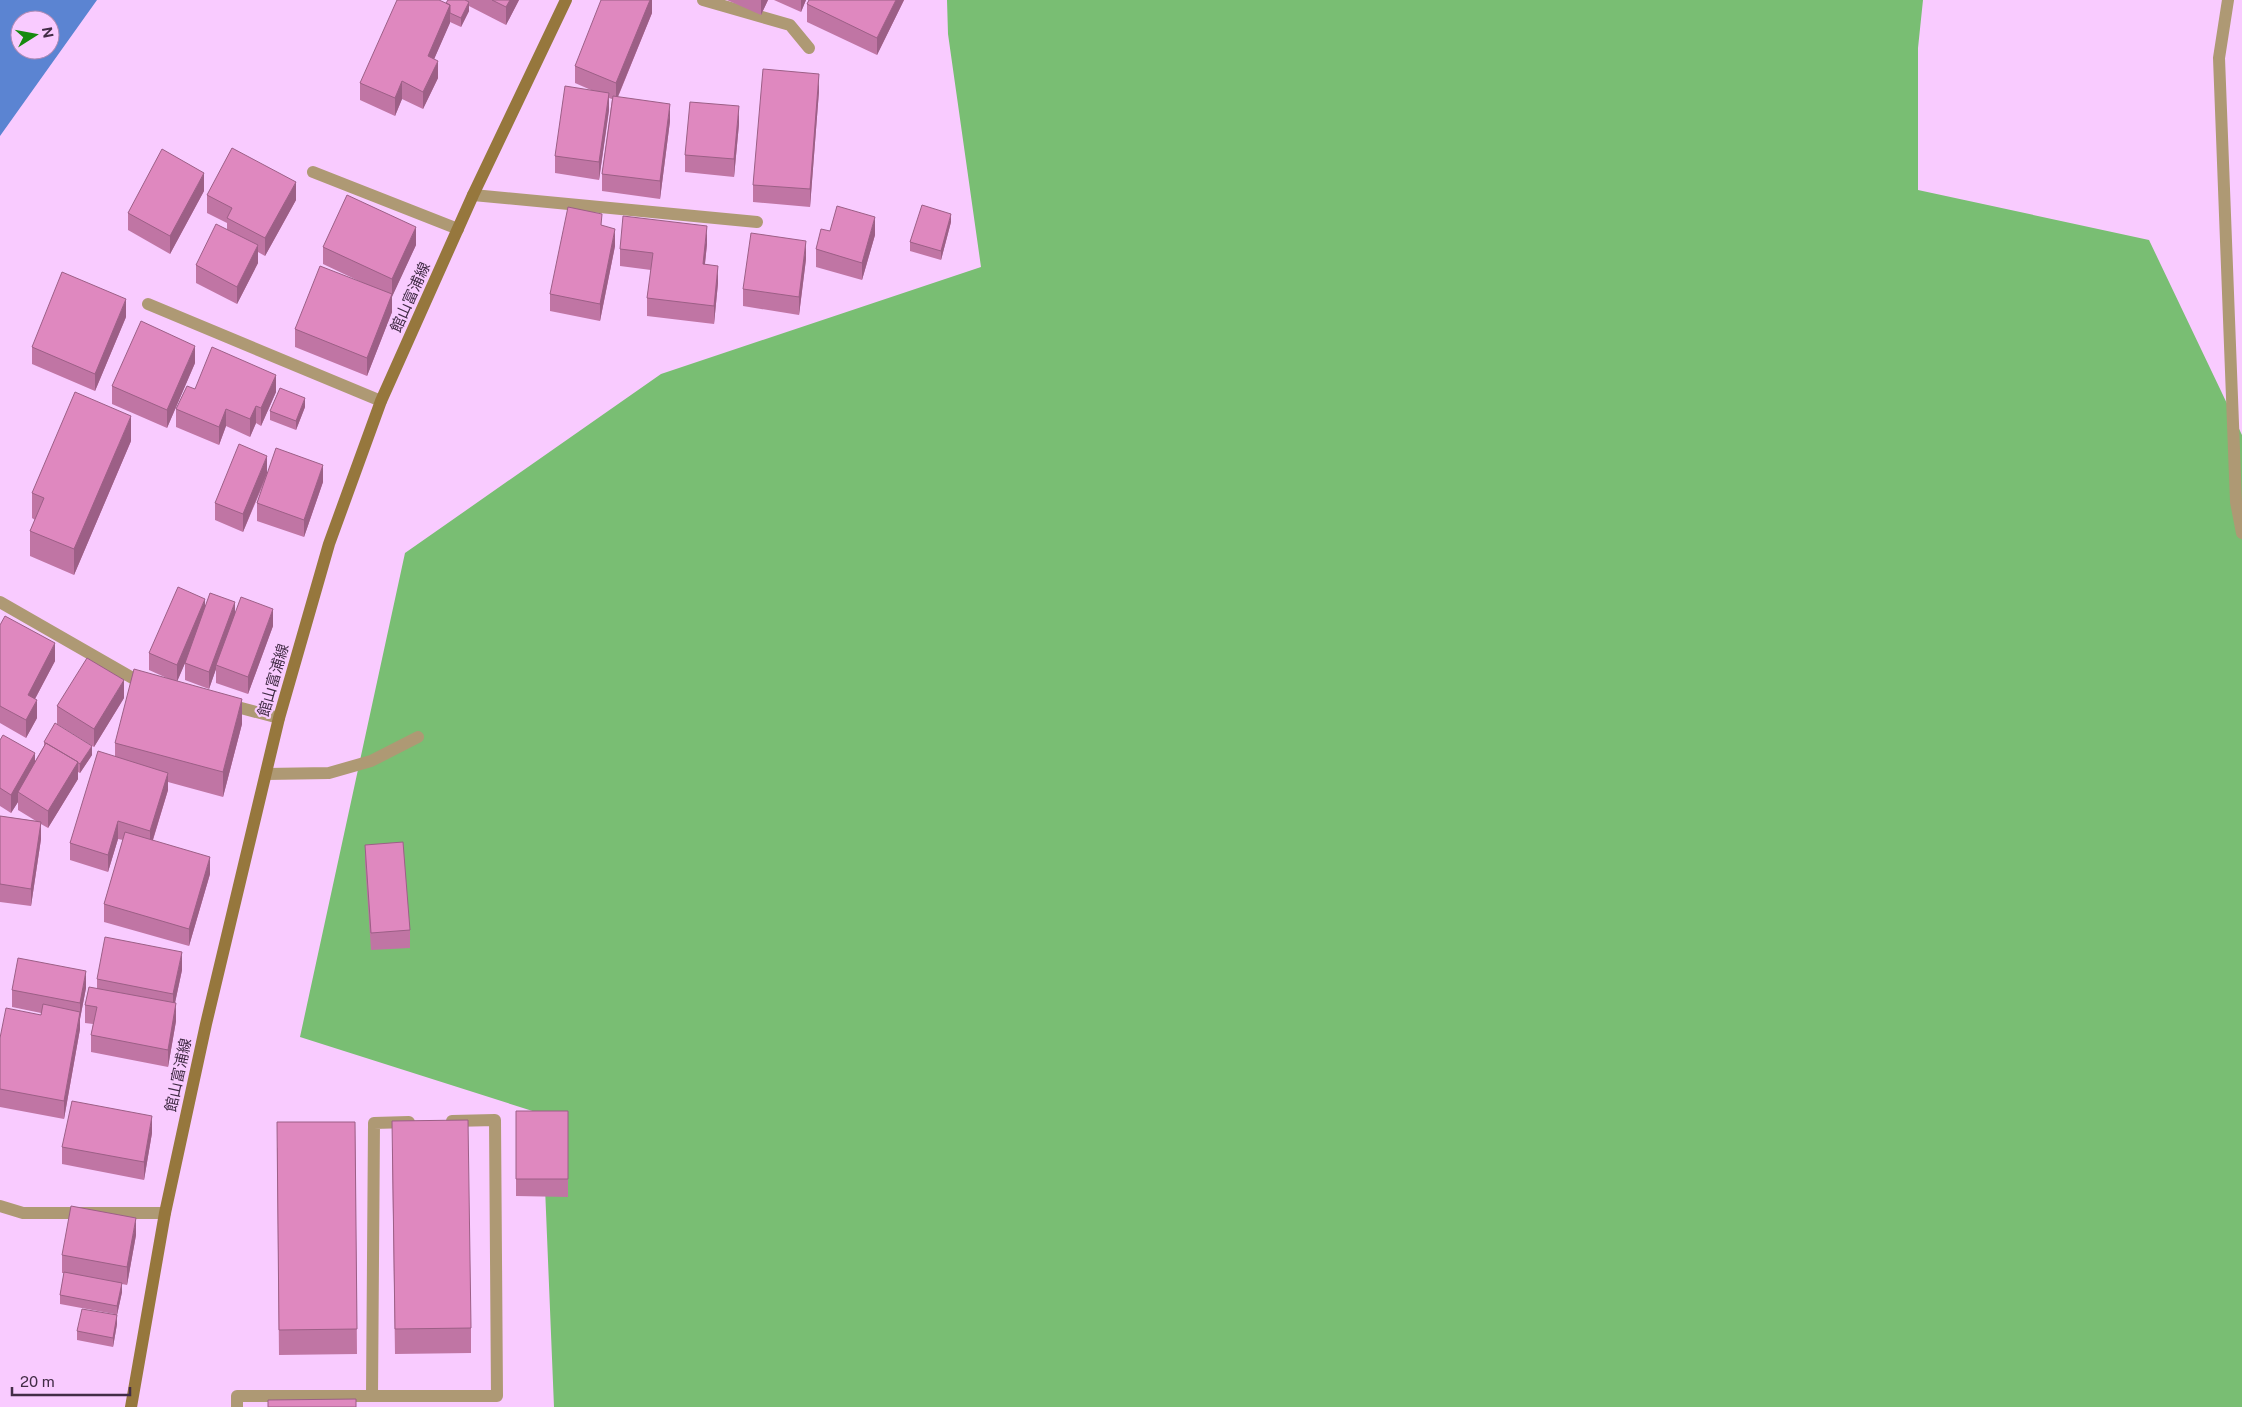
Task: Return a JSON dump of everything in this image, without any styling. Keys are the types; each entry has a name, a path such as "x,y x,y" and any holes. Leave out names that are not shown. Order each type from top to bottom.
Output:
{"main road":[{"name":"館山富浦線","path":"131,1407 164,1213 206,1024 279,718 328,544 381,401 473,195 566,0"}],"street":[{"path":"703,0 790,25 809,48"},
{"path":"2228,0 2219,58 2236,502 2242,533"},
{"path":"313,172 458,229"},
{"path":"473,195 757,222"},
{"path":"148,304 381,401"},
{"path":"1,605 136,680 155,685"},
{"path":"212,700 279,718"},
{"path":"266,774 329,773 371,761 418,737"},
{"path":"238,1407 238,1396 497,1396 495,1120 439,1121"},
{"path":"372,1396 374,1122 421,1122"},
{"path":"0,1206 23,1213 164,1213"}],"green space":[{"path":"947,0 1923,0 1918,48 1918,190 2149,240 2242,435 2242,1407 554,1407 542,1114 300,1037 405,553 661,374 981,267 948,34"}],"water":[{"path":"0,0 97,0 60,52 60,10 10,10 10,60 54,60 0,136"}],"building":[{"path":"397,0 439,0 450,5 428,56 438,61 423,92 402,81 395,98 360,83"},
{"path":"448,0 465,0 469,2 461,18 450,13 450,5 446,3"},
{"path":"492,0 510,0 506,7"},
{"path":"601,0 650,0 616,83 575,66"},
{"path":"809,0 896,0 877,38 807,4"},
{"path":"763,69 819,74 810,189 753,185"},
{"path":"565,86 609,93 599,162 555,156"},
{"path":"613,96 670,104 660,181 602,174"},
{"path":"690,102 739,106 734,159 685,155"},
{"path":"232,148 296,182 265,238 227,218 232,208 207,195"},
{"path":"162,149 204,173 170,236 128,213"},
{"path":"347,195 416,227 392,279 323,247"},
{"path":"922,205 951,214 941,251 910,242"},
{"path":"837,206 875,217 862,263 816,249 821,229 830,231"},
{"path":"568,207 602,214 601,225 615,229 600,304 550,294"},
{"path":"623,216 707,226 703,264 718,266 714,306 647,298 653,253 620,249"},
{"path":"216,224 258,245 237,287 196,265"},
{"path":"751,233 806,241 799,297 743,289"},
{"path":"320,266 392,294 367,358 295,329"},
{"path":"62,272 126,299 95,374 32,347"},
{"path":"141,321 195,346 167,410 112,386"},
{"path":"212,347 276,375 261,408 256,406 250,419 226,409 219,427 176,409 187,386 195,389"},
{"path":"280,388 305,398 296,421 270,411"},
{"path":"75,392 131,416 74,549 30,531 44,498 32,493"},
{"path":"239,444 267,456 243,514 215,503"},
{"path":"276,448 323,465 304,520 257,503"},
{"path":"178,587 205,599 177,665 149,653"},
{"path":"210,593 235,602 209,672 185,663"},
{"path":"241,597 273,609 248,677 216,665"},
{"path":"5,616 55,643 28,695 37,700 26,720 0,706 0,625"},
{"path":"87,658 124,680 94,729 57,706"},
{"path":"134,669 242,699 223,772 115,743"},
{"path":"55,723 92,746 80,764 44,742"},
{"path":"3,735 35,753 11,795 0,788 0,740"},
{"path":"46,743 78,762 48,811 18,792"},
{"path":"98,751 168,773 150,831 118,821 108,855 70,843"},
{"path":"0,816 41,822 31,889 0,884"},
{"path":"125,832 210,857 189,929 104,904"},
{"path":"403,842 410,930 371,933 365,845"},
{"path":"105,937 182,952 173,994 97,979"},
{"path":"18,958 86,971 80,1003 12,990"},
{"path":"89,987 176,1003 168,1050 91,1035 97,1007 85,1005"},
{"path":"43,1004 80,1012 64,1101 0,1089 0,1038 6,1008 41,1015"},
{"path":"72,1101 152,1116 144,1162 62,1147"},
{"path":"516,1111 568,1111 568,1179 516,1179"},
{"path":"468,1120 471,1328 395,1329 392,1121"},
{"path":"277,1122 355,1122 357,1329 279,1330"},
{"path":"71,1206 136,1218 127,1267 62,1255"},
{"path":"64,1272 122,1283 117,1306 60,1295"},
{"path":"82,1309 117,1315 113,1338 77,1331"},
{"path":"356,1399 356,1407 268,1407 268,1400"}]}
